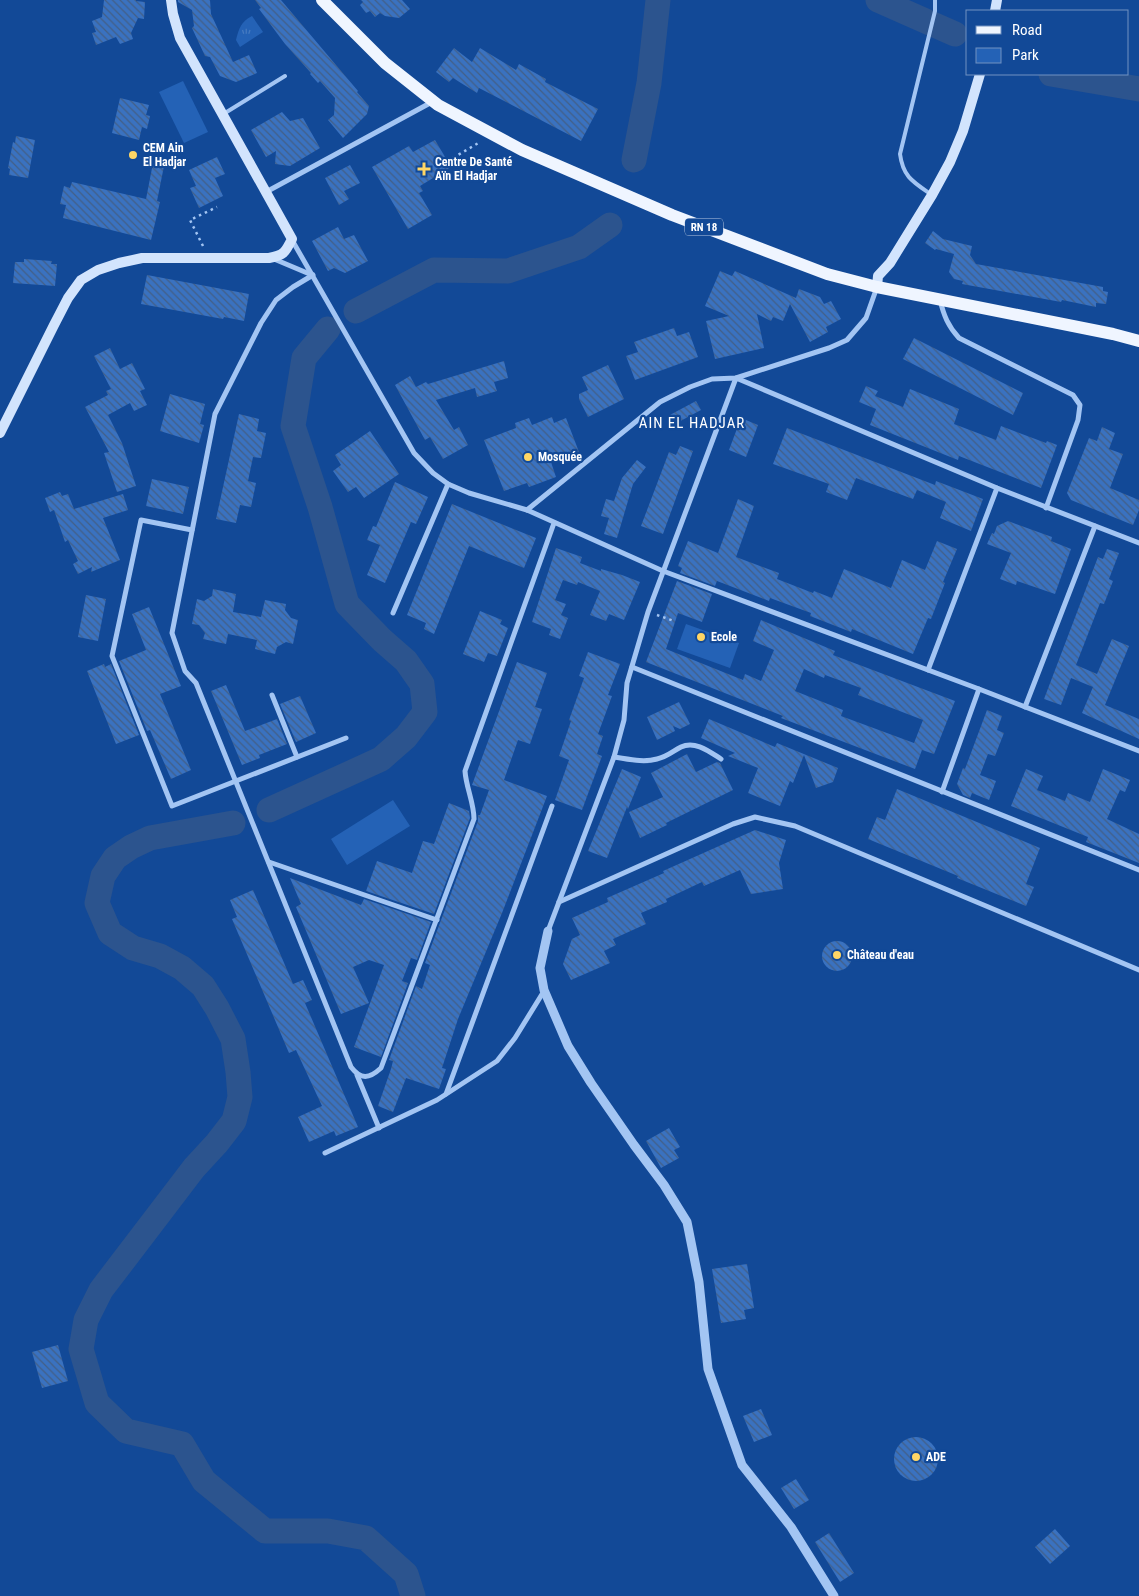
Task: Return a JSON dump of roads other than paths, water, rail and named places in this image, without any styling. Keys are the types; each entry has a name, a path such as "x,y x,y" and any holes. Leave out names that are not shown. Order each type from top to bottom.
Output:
{"main road":[{"path":"0,433 57,318 81,280 105,268 142,258 269,258 286,252 292,239 180,38 171,0"},
{"name":"RN 18","path":"322,0 385,63 433,102 522,150 672,215 827,274 877,287 1113,334 1139,342"},
{"path":"877,287 878,276 890,263 932,195 956,147 972,106 980,75"}],"street":[{"path":"266,192 433,102"},
{"path":"292,239 414,453 433,473 448,484 527,510 663,571 1139,751"},
{"path":"269,258 312,275"},
{"path":"312,275 276,300 261,323 215,414 172,632 185,671 196,683 351,1068 357,1075 379,1128"},
{"path":"527,510 660,402 690,387 712,379 736,378 830,348 847,340 866,318 877,287"},
{"path":"940,299 948,327 959,338 1073,395 1080,405 1078,420 1046,508"},
{"path":"736,378 997,488 1139,543"},
{"path":"736,378 648,612 627,683 624,720 614,758 548,931 540,968 544,990 568,1046 634,1145 664,1184 687,1222 699,1282 708,1370 742,1465 791,1527 834,1596"},
{"path":"393,613 448,484"},
{"path":"928,670 997,488"},
{"path":"192,530 141,520 112,656 172,806 346,738"},
{"path":"357,1075 366,1077 374,1074 380,1068 474,819 474,810 466,784 465,771 554,523"},
{"path":"1025,707 1095,526"},
{"path":"632,667 1139,870"},
{"path":"942,792 979,689"},
{"path":"272,695 297,757"},
{"path":"614,758 644,761 656,760 667,756 683,746 691,745 698,746 721,759"},
{"path":"446,1094 552,806"},
{"path":"559,902 733,824 755,817 795,826 1139,970"},
{"path":"269,862 437,920"},
{"path":"325,1153 437,1100 497,1061 515,1038 544,990"}],"lane":[{"path":"932,195 910,180 902,166 900,154 935,11 935,0"},
{"path":"223,115 285,76"}],"waterway":[{"path":"634,160 649,83 658,0"},
{"path":"878,0 955,34"},
{"path":"1057,75 1139,89"},
{"path":"356,311 434,270 508,271 579,247 610,225"},
{"path":"269,810 381,759 406,737 425,712 422,684 406,661 382,640 347,604 320,507 293,426 304,358 328,329"},
{"path":"233,823 150,838 131,847 115,858 103,876 97,903 110,933 133,948 160,956 182,968 203,986 217,1008 233,1039 240,1097 234,1121 194,1168 101,1290 86,1320 81,1349 97,1403 126,1431 182,1444 204,1481 265,1531 328,1531 366,1538 406,1574 413,1596"}],"place":[{"name":"CEM Ain El Hadjar","path":"133,155"},
{"name":"Centre De Santé Aïn El Hadjar","path":"424,169"},
{"name":"Mosquée","path":"528,457"},
{"name":"Ecole","path":"701,637"},
{"name":"Château d'eau","path":"837,955"},
{"name":"ADE","path":"916,1457"}],"district":[{"name":"AIN EL HADJAR","path":"692,423"}]}
